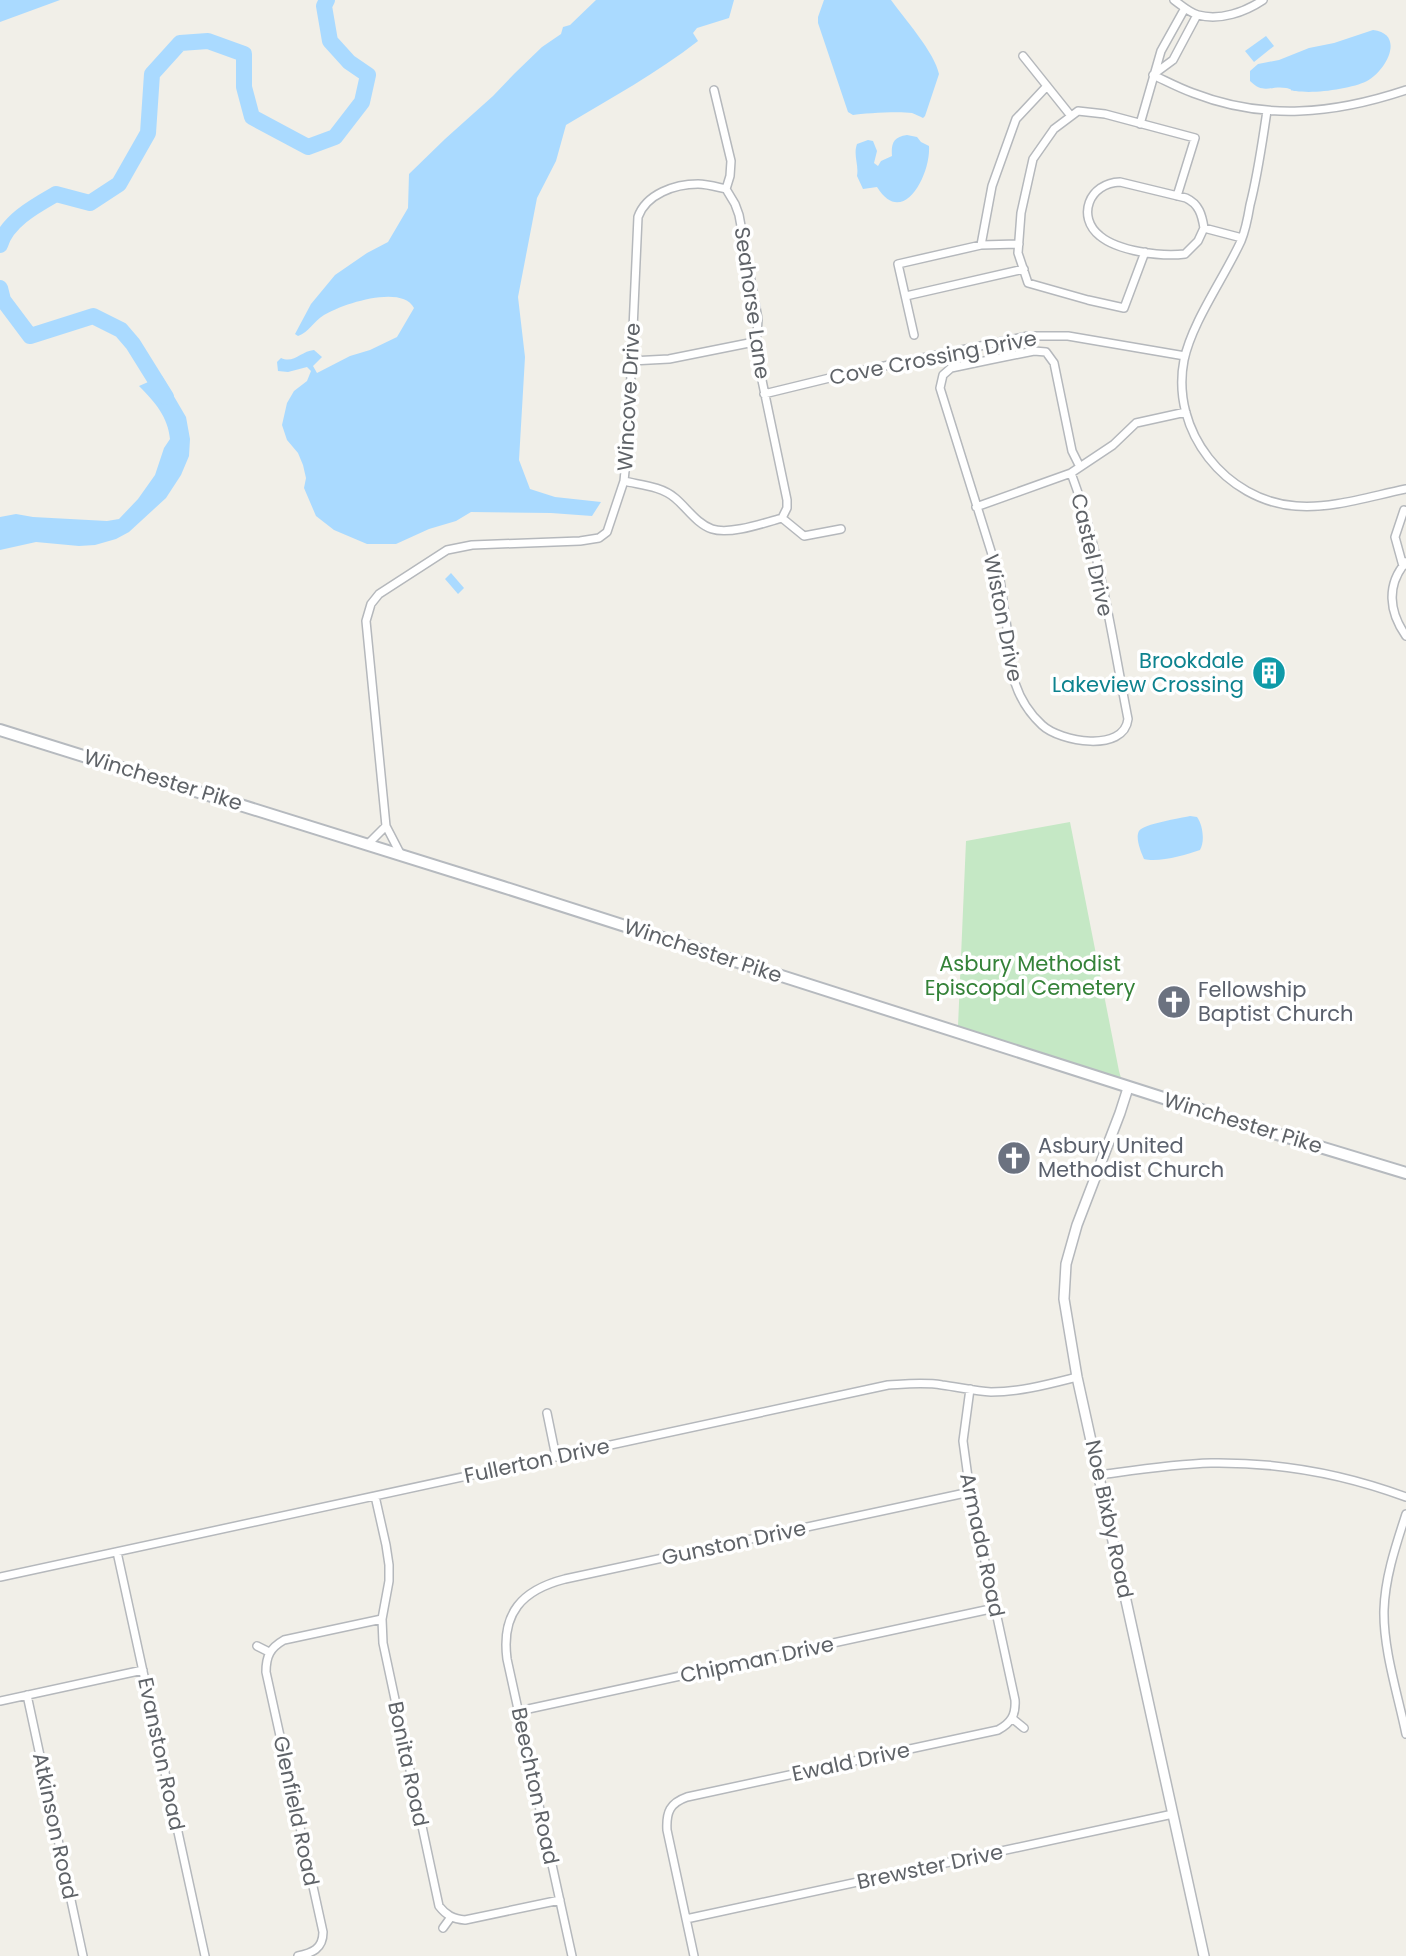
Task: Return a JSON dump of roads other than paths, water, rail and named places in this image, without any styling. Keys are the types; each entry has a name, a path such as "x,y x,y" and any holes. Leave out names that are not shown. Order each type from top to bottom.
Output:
{"main road":[{"name":"Winchester Pike","path":"0,730 369,844 1223,1117"},
{"name":"Winchester Pike","path":"1254,1126 1406,1173"}],"street":[{"path":"1174,0 1197,15 1211,16 1239,13 1263,0"},
{"path":"1140,124 1161,51 1185,8"},
{"path":"1153,75 1173,60 1197,15"},
{"path":"1023,56 1071,116"},
{"path":"1153,75 1192,93 1228,104 1266,111 1341,108 1378,100 1406,90"},
{"path":"981,245 992,186 1016,119 1047,86"},
{"path":"714,90 731,161 726,189"},
{"path":"1145,252 1124,308 1028,283 1018,253 1021,213 1033,159 1054,129 1078,111 1105,114 1195,138 1177,196"},
{"path":"1266,111 1258,172 1242,238 1190,340 1185,356 1182,382 1186,412 1207,456 1227,478 1245,491 1269,501 1296,506 1322,506 1403,490 1405,511 1395,537 1404,564 1391,589 1391,596 1396,621 1406,636"},
{"path":"1110,183 1120,183 1194,202 1204,228 1198,241 1185,254 1175,256 1145,252 1114,244 1101,237 1092,228 1088,208 1097,189 1110,183"},
{"name":"Wincove Drive","path":"401,855 386,826 366,621 369,609 374,599 454,547 580,541 599,538 607,532 624,481 628,441 636,224 640,211 648,200 672,189 697,184 726,189"},
{"name":"Seahorse Lane","path":"726,189 735,204 743,228 758,319 754,342 787,500 787,508 782,518"},
{"path":"1204,228 1242,238"},
{"path":"914,335 898,264 981,245 1019,244"},
{"path":"906,296 1024,270"},
{"name":"Cove Crossing Drive","path":"764,394 1028,336 1068,336 1185,356"},
{"path":"631,361 670,359 754,342"},
{"name":"Castel Drive","path":"989,360 1034,351 1049,355 1054,363 1072,451 1080,467"},
{"name":"Wiston Drive","path":"989,360 946,370 940,384 1000,580 1014,683 1023,702 1043,726 1073,738 1099,741 1116,738 1125,730 1128,719"},
{"path":"976,507 1071,473 1113,445 1136,423 1186,412"},
{"name":"Castel Drive","path":"1071,473 1083,503 1128,719"},
{"path":"624,481 665,491 713,529 733,529 782,518 804,536 841,529"},
{"path":"369,844 386,826"},
{"name":"Noe Bixby Road","path":"1128,1088 1077,1225 1066,1264 1064,1299 1077,1377 1204,1956"},
{"name":"Winchester Pike","path":"1223,1117 1254,1126"},
{"name":"Fullerton Drive","path":"0,1577 888,1385 939,1384 1000,1392 1077,1377"},
{"name":"Armada Road","path":"970,1389 963,1441 970,1492 1015,1700 1013,1719"},
{"path":"547,1413 556,1457"},
{"path":"1100,1475 1175,1465 1239,1463 1312,1471 1360,1482 1406,1497"},
{"name":"Gunston Drive","path":"511,1616 526,1595 549,1583 970,1492"},
{"name":"Bonita Road","path":"375,1496 388,1555 389,1581 382,1619 386,1666 439,1906 451,1917"},
{"path":"1406,1514 1387,1580 1384,1611 1390,1660 1406,1734"},
{"name":"Evanston Road","path":"117,1552 205,1956"},
{"name":"Chipman Drive","path":"519,1711 995,1608"},
{"name":"Beechton Road","path":"511,1616 505,1637 505,1649 572,1956"},
{"path":"257,1646 269,1652 284,1640 382,1619"},
{"name":"Glenfield Road","path":"269,1652 266,1672 323,1932 319,1947"},
{"path":"0,1701 143,1670"},
{"name":"Atkinson Road","path":"27,1695 83,1956"},
{"path":"1013,1719 1024,1728"},
{"name":"Ewald Drive","path":"686,1919 667,1830 666,1807 687,1797 998,1730 1013,1719"},
{"name":"Brewster Drive","path":"686,1919 1173,1814"},
{"path":"443,1928 451,1917 476,1919 560,1900"},
{"path":"686,1919 694,1956"},
{"path":"298,1956 311,1953 319,1947 326,1952"}],"water":[{"path":"0,0 60,0 0,22"},
{"path":"596,0 734,0 729,18 697,28 693,33 698,41 682,53 566,125 556,161 537,198 518,297 525,357 519,460 530,489 555,497 601,502 592,516 471,512 456,521 429,529 396,544 367,544 334,530 316,516 304,488 306,478 303,465 298,453 287,440 282,425 287,403 294,391 307,381 311,371 307,367 288,372 278,371 277,362 281,358 290,359 314,350 322,357 313,366 317,373 397,337 414,308 397,297 371,298 357,302 320,317 302,334 295,334 311,304 335,275 388,242 408,208 409,174 542,47 561,34 563,27 570,25"},
{"path":"824,0 891,0 925,46 939,74 923,118 906,112 853,115 848,112 818,23"},
{"path":"1373,30 1389,38 1390,53 1381,69 1360,84 1312,92 1281,87 1264,89 1250,81 1250,71 1258,64 1279,60 1309,48"},
{"path":"1266,36 1274,46 1254,62 1245,51"},
{"path":"907,135 917,137 929,146 925,170 914,193 905,200 896,202 887,198 877,187 863,189 857,176 857,144 873,141 877,151 874,163 878,166 881,161 892,156 896,139"},
{"path":"162,376 186,417 190,439 189,456 181,475 166,498 129,532 116,539 79,546 36,542 0,550 0,517 16,514 107,521 119,519 138,499 155,475 170,439 160,410 139,386"},
{"path":"451,573 464,588 458,594 445,579"},
{"path":"1190,816 1197,817 1201,824 1203,838 1200,850 1164,859 1144,859 1138,841 1142,828"}],"waterway":[{"path":"0,245 15,221 56,194 90,203 119,184 148,133 152,74 180,43 208,41 244,54 244,87 252,117 308,147 335,137 362,102 368,75 349,62 330,41 324,6 327,0"},
{"path":"0,288 3,300 30,336 93,316 121,330 133,344 166,397"}],"place":[{"name":"Brookdale Lakeview Crossing","path":"1269,673"},
{"name":"Fellowship Baptist Church","path":"1174,1002"},
{"name":"Asbury United Methodist Church","path":"1014,1158"}],"park label":[{"name":"Asbury Methodist Episcopal Cemetery","path":"1030,976"}]}
